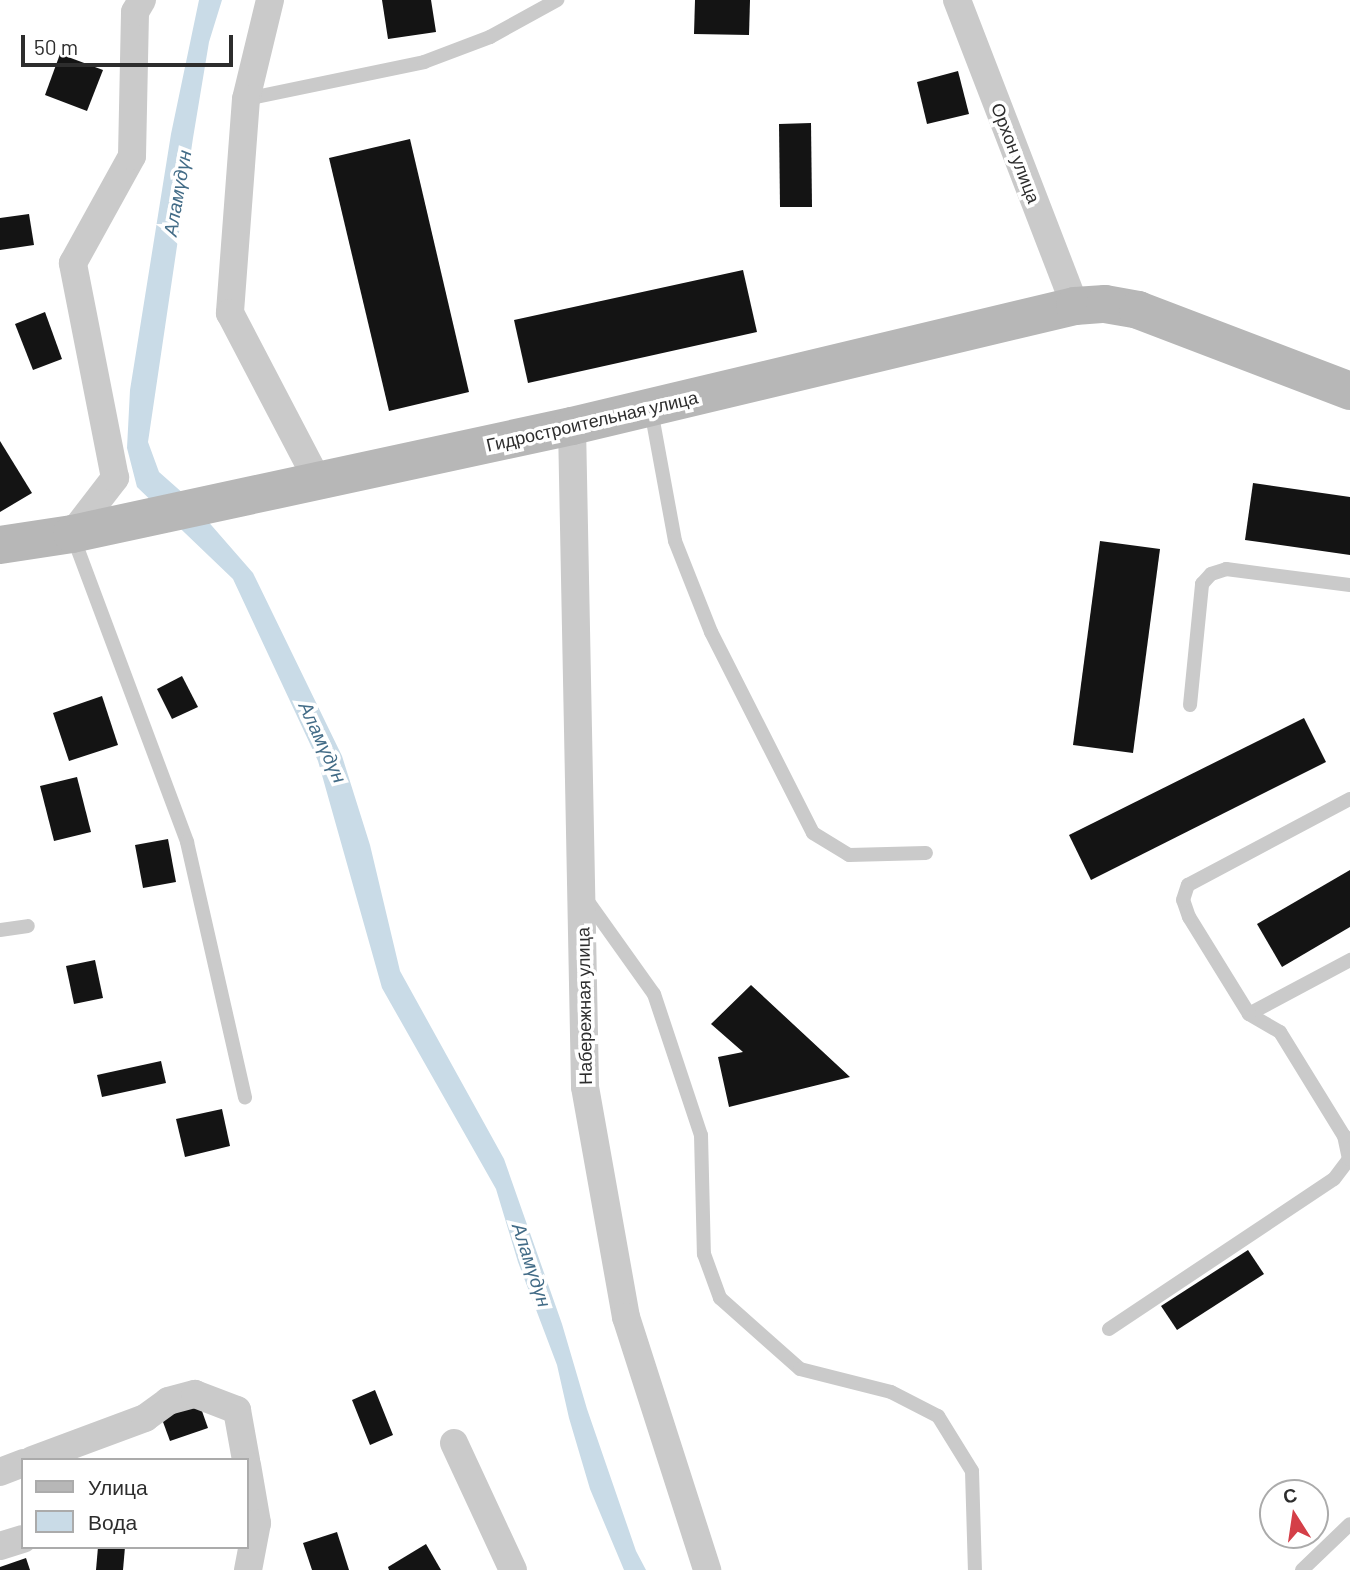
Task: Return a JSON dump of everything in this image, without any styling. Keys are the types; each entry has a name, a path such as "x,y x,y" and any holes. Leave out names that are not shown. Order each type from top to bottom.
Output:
{"street":[{"path":"81,532 115,478 73,263 132,156 135,12 142,0"},
{"path":"270,0 246,99 230,313 318,481"},
{"name":"Орхон улица","path":"957,0 1074,306"},
{"name":"Гидростроительная улица","path":"0,545 81,532 650,409 1074,306 1105,303 1138,310 1350,391"},
{"name":"Набережная улица","path":"572,426 585,1087 626,1317 707,1570"},
{"path":"38,1458 145,1419 168,1401 195,1394 237,1410 245,1458"},
{"path":"454,1443 513,1570"},
{"path":"0,1472 21,1464"},
{"path":"248,1475 257,1523 248,1570"},
{"path":"0,1546 21,1540"}],"lane":[{"path":"246,99 424,62 490,37 558,0"},
{"path":"650,409 679,552 710,632 814,833 849,855 926,853"},
{"path":"81,532 187,842 245,1097"},
{"path":"1190,705 1202,584 1211,574 1226,569 1350,585"},
{"path":"1109,1329 1334,1179 1349,1159 1344,1136 1280,1032 1249,1014 1189,917 1183,900 1188,885 1350,799"},
{"path":"581,892 654,994 701,1135 704,1254 720,1298 800,1369 891,1392 938,1416 972,1471 975,1570"},
{"path":"0,930 29,926"},
{"path":"1249,1014 1350,960"},
{"path":"1302,1570 1350,1524"}],"water":[{"name":"Аламүдүн","path":"199,0 222,0 209,42 148,442 159,472 185,495 253,573 342,756 370,845 400,971 504,1159 562,1324 587,1409 636,1551 646,1570 624,1570 590,1489 557,1365 518,1262 496,1189 382,988 318,761 233,579 137,487 127,448 130,390 171,134"}],"building":[{"path":"382,0 431,0 436,32 388,39"},
{"path":"695,0 750,0 749,35 694,34"},
{"path":"60,54 103,70 87,111 45,95"},
{"path":"958,71 969,114 927,124 917,82"},
{"path":"811,123 812,207 780,207 779,124"},
{"path":"410,139 469,392 389,411 329,158"},
{"path":"29,214 34,245 0,250 0,218"},
{"path":"743,270 757,332 528,383 514,320"},
{"path":"45,312 62,359 33,370 15,324"},
{"path":"0,441 32,493 0,512"},
{"path":"1253,483 1350,497 1350,555 1245,540"},
{"path":"1100,541 1160,549 1133,753 1073,745"},
{"path":"182,676 198,707 172,719 157,689"},
{"path":"102,696 118,745 69,761 53,713"},
{"path":"1304,718 1326,762 1091,880 1069,835"},
{"path":"77,777 91,832 54,841 40,786"},
{"path":"168,839 176,882 143,888 135,845"},
{"path":"1350,870 1350,927 1282,967 1257,924"},
{"path":"95,960 103,998 74,1004 66,966"},
{"path":"751,985 850,1077 729,1107 718,1057 743,1052 711,1024"},
{"path":"161,1061 166,1083 102,1097 97,1075"},
{"path":"222,1109 230,1146 185,1157 176,1119"},
{"path":"1248,1250 1264,1274 1177,1330 1161,1306"},
{"path":"375,1390 393,1435 370,1445 352,1400"},
{"path":"197,1397 208,1428 170,1441 159,1411"},
{"path":"337,1532 349,1570 312,1570 303,1543"},
{"path":"426,1544 441,1570 389,1570 388,1567"},
{"path":"98,1549 125,1549 123,1570 96,1570"},
{"path":"26,1558 30,1570 0,1570 0,1567"}]}
